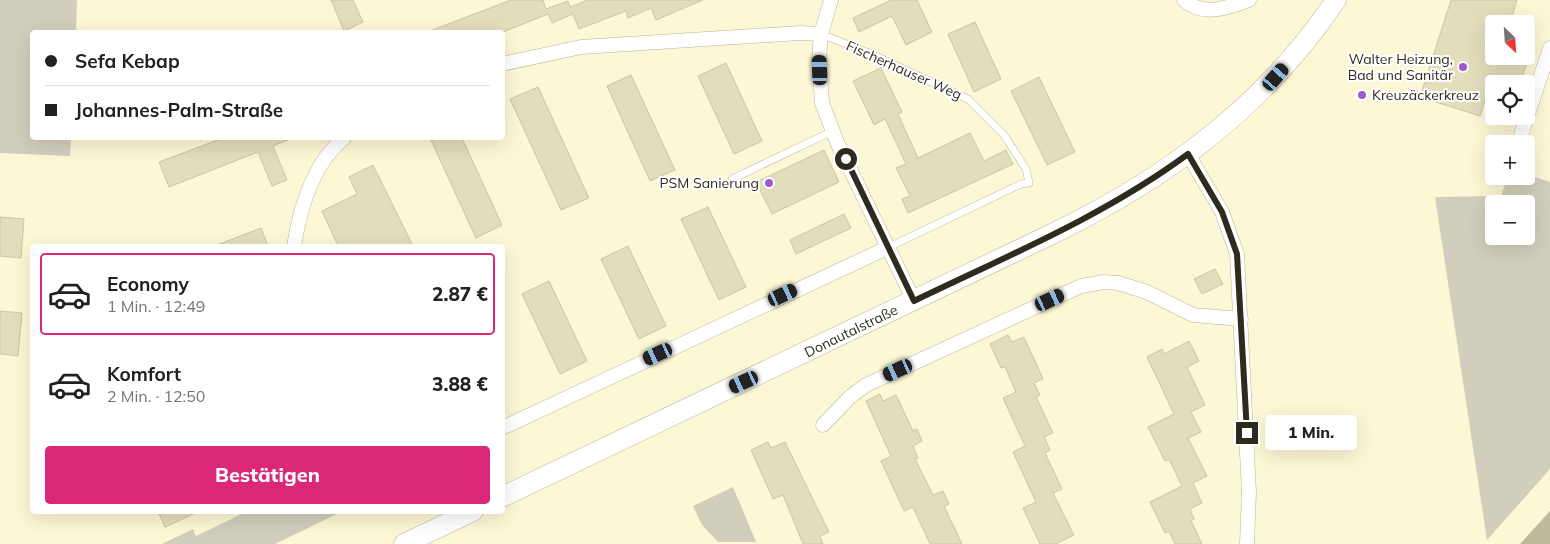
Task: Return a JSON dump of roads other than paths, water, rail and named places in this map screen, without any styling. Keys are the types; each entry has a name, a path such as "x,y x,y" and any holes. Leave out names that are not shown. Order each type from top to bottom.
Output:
{"main road":[{"name":"Donautalstraße","path":"505,496 914,301 1100,210 1142,186 1188,154 1233,119 1276,77 1302,48 1336,0"},
{"path":"404,544 466,514"}],"street":[{"path":"831,0 821,34 819,59 822,103 833,131 914,301"},
{"path":"1184,0 1197,8 1212,10 1249,0"},
{"name":"Fischerhauser Weg","path":"505,63 581,47 800,33 821,34"},
{"path":"1521,135 1550,48"},
{"path":"294,244 306,196 316,174 336,140"},
{"path":"1188,154 1222,212 1237,254 1249,492 1246,544"},
{"path":"505,427 889,247"},
{"path":"823,425 850,397 866,385 1081,286 1104,282 1125,284 1147,292 1189,314 1241,319"}],"lane":[{"name":"Fischerhauser Weg","path":"821,34 869,53 968,99 1004,135 1028,173 1029,183 1021,184 889,247"},
{"path":"732,179 833,131"}],"place":[{"name":"Walter Heizung, Bad und Sanitär","path":"1463,67"},
{"name":"Kreuzäckerkreuz","path":"1362,95"},
{"name":"PSM Sanierung","path":"769,183"}]}
